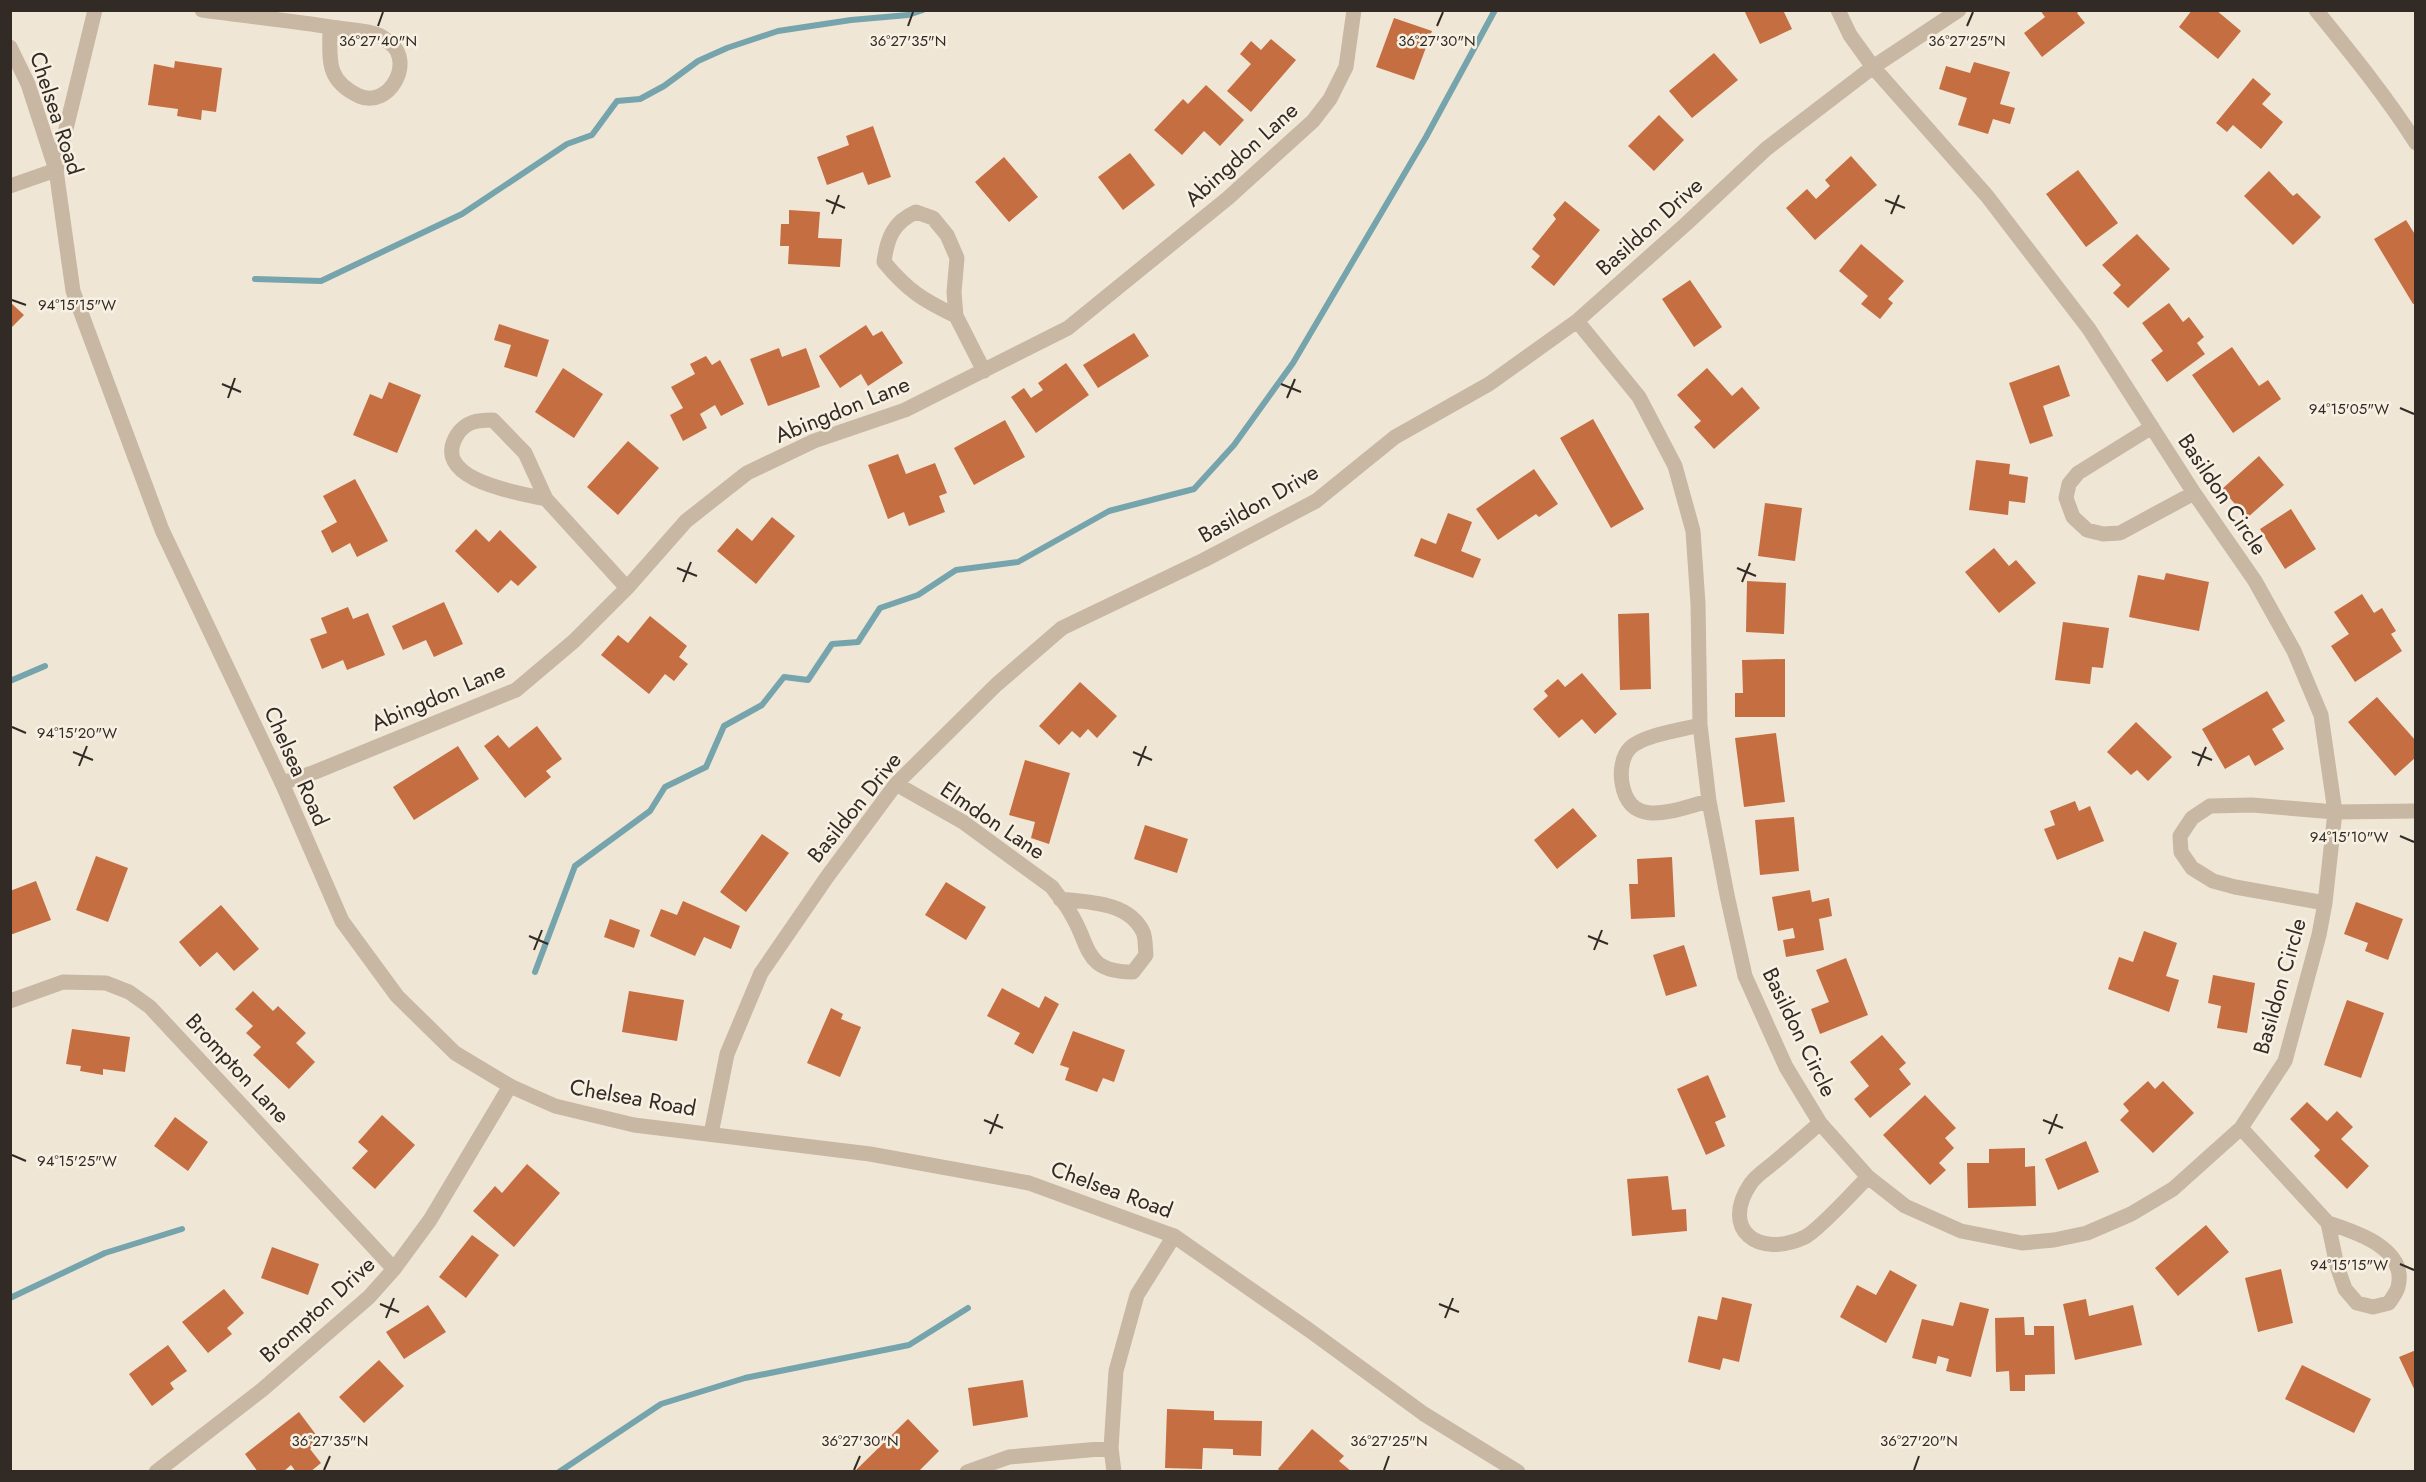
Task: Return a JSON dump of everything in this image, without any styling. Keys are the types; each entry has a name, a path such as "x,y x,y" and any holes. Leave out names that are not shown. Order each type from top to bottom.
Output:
{"street":[{"path":"10,186 56,170 95,10"},
{"path":"202,10 330,27 378,35 393,45 400,62 395,82 384,96 365,99 346,90 332,73 330,27"},
{"name":"Abingdon Lane","path":"282,783 315,772 516,690 574,641 627,588 686,521 747,473 814,441 905,410 1068,328 1228,198 1313,121 1330,99 1346,67 1354,10"},
{"name":"Basildon Circle","path":"1577,321 1639,397 1675,466 1693,531 1698,604 1700,725 1708,801 1745,976 1786,1067 1820,1123 1868,1178 1905,1206 1961,1231 2022,1243 2054,1240 2086,1233 2132,1214 2173,1189 2241,1128 2285,1061 2319,935 2325,903 2335,812 2321,715 2294,651 2254,581 2194,493 2089,329 1987,196 1873,67 1850,35 1838,10"},
{"name":"Basildon Drive","path":"711,1134 727,1054 761,973 827,877 896,784 996,685 1062,628 1203,560 1316,501 1395,437 1489,384 1577,321 1766,149 1873,67 1959,10"},
{"path":"2316,10 2402,122 2415,143"},
{"name":"Chelsea Road","path":"10,47 28,84 56,170 73,291 162,530 282,783 342,921 397,996 455,1053 510,1086 555,1106 634,1125 870,1154 1029,1183 1174,1236 1424,1414 1518,1472"},
{"path":"956,316 921,299 900,282 884,262 886,244 893,228 904,217 916,212 933,218 947,235 957,258 954,292 956,316 984,371"},
{"path":"546,500 485,484 462,472 453,460 453,441 462,427 477,420 493,420 525,453 546,500 627,588"},
{"path":"2151,427 2078,473 2069,484 2066,498 2073,517 2087,530 2103,534 2120,533 2194,493"},
{"path":"1700,725 1643,740 1630,749 1623,762 1622,782 1626,798 1635,809 1649,815 1708,801"},
{"name":"Elmdon Lane","path":"896,784 963,822 1052,887 1060,899 1072,915 1082,941 1095,961 1115,972 1133,972 1146,955 1144,933 1128,913 1105,904 1060,899"},
{"path":"2325,903 2213,881 2192,868 2181,852 2180,836 2192,818 2210,806 2252,805 2335,812 2415,811"},
{"name":"Brompton Lane","path":"10,1001 63,982 106,983 129,992 150,1007 394,1269"},
{"name":"Brompton Drive","path":"156,1472 263,1389 369,1297 394,1269 430,1221 510,1086"},
{"path":"1820,1123 1752,1181 1740,1212 1740,1227 1747,1237 1758,1243 1772,1246 1790,1243 1807,1236 1868,1178"},
{"path":"2241,1128 2328,1223 2358,1233 2380,1244 2397,1262 2398,1286 2389,1303 2373,1307 2357,1303 2345,1289 2337,1266 2328,1223"},
{"path":"1114,1472 1111,1448 1116,1371 1137,1295 1174,1236"},
{"path":"967,1472 1009,1457 1111,1448"}],"building":[{"path":"1744,10 1783,10 1792,29 1760,44"},
{"path":"2040,10 2080,10 2077,13 2085,23 2042,57 2024,33 2045,17"},
{"path":"2192,10 2216,10 2241,31 2218,59 2179,27"},
{"path":"1394,18 1432,31 1414,80 1376,67"},
{"path":"1271,39 1296,60 1251,112 1227,91 1251,64 1240,54 1251,41 1261,50"},
{"path":"1714,53 1738,80 1692,118 1669,91"},
{"path":"175,61 222,68 216,112 202,110 201,120 177,116 178,109 148,105 154,64 174,68"},
{"path":"1974,62 2010,72 2000,104 2015,108 2010,124 1993,119 1988,134 1958,125 1967,98 1939,89 1946,66 1970,73"},
{"path":"2253,78 2271,94 2262,104 2283,122 2261,149 2233,125 2227,132 2216,123"},
{"path":"1206,85 1244,120 1220,146 1204,131 1182,155 1154,130 1183,99 1188,104"},
{"path":"1659,115 1684,140 1654,171 1628,146"},
{"path":"873,126 891,177 868,185 863,172 827,185 817,157 849,145 846,136"},
{"path":"1130,153 1155,185 1123,210 1098,177"},
{"path":"1851,156 1877,185 1815,240 1786,208 1807,189 1816,199 1830,186 1825,180"},
{"path":"1004,157 1038,197 1009,222 975,182"},
{"path":"2078,170 2118,223 2086,247 2046,194"},
{"path":"2269,171 2293,196 2297,193 2321,217 2293,245 2244,196"},
{"path":"1565,201 1600,230 1554,286 1531,267 1540,256 1532,249 1556,219 1553,215"},
{"path":"789,210 820,212 818,238 842,239 840,267 788,264 789,246 780,246 781,224 789,224"},
{"path":"2406,220 2416,236 2416,303 2413,304 2374,239"},
{"path":"2137,234 2170,269 2128,308 2113,293 2121,285 2102,265"},
{"path":"1861,244 1904,281 1888,299 1893,303 1880,319 1861,304 1868,296 1839,271"},
{"path":"1690,280 1722,327 1694,347 1662,299"},
{"path":"10,302 24,315 10,329"},
{"path":"2169,303 2183,322 2189,317 2204,337 2197,343 2205,354 2167,382 2151,360 2163,351 2142,323"},
{"path":"499,324 549,340 537,377 504,367 511,345 494,340"},
{"path":"866,325 873,336 882,331 903,363 868,386 861,374 840,388 819,356"},
{"path":"1134,333 1149,356 1098,388 1083,365"},
{"path":"2232,347 2259,386 2268,380 2281,399 2233,433 2192,375"},
{"path":"779,348 782,357 806,348 820,387 768,406 750,359"},
{"path":"706,356 712,365 720,360 744,404 721,416 715,405 700,414 707,428 683,441 670,415 683,408 671,387 695,374 690,364"},
{"path":"1066,363 1089,395 1036,433 1011,397 1024,388 1031,398 1043,390 1038,383"},
{"path":"2059,365 2070,396 2043,406 2053,436 2030,444 2009,383"},
{"path":"563,368 603,394 574,438 535,412"},
{"path":"1707,368 1732,396 1742,387 1760,408 1714,449 1694,427 1701,421 1677,395"},
{"path":"389,382 421,395 397,453 353,435 370,394 382,399"},
{"path":"1593,419 1644,509 1611,528 1560,438"},
{"path":"1005,420 1025,457 974,485 954,448"},
{"path":"628,441 659,468 618,515 587,487"},
{"path":"898,454 906,474 935,463 947,493 939,496 945,512 909,526 904,512 888,519 868,465"},
{"path":"2259,456 2284,485 2247,518 2222,489"},
{"path":"1976,460 2010,464 2009,474 2028,477 2025,503 2009,501 2008,515 1969,510"},
{"path":"1534,469 1558,504 1539,517 1536,514 1498,540 1476,509"},
{"path":"355,479 388,541 357,557 350,543 332,553 321,531 337,522 323,496"},
{"path":"1765,503 1802,508 1795,561 1758,556"},
{"path":"2291,509 2316,549 2285,569 2260,529"},
{"path":"1448,513 1472,522 1461,551 1481,559 1473,578 1414,556 1421,538 1436,544"},
{"path":"772,517 795,536 756,584 717,551 737,528 752,541"},
{"path":"476,529 489,542 500,530 537,567 518,586 511,580 498,593 455,551"},
{"path":"1994,548 2009,566 2016,560 2036,583 1999,613 1965,572"},
{"path":"2166,573 2209,582 2199,631 2129,617 2138,575 2164,580"},
{"path":"1747,581 1786,583 1784,634 1746,632"},
{"path":"2362,594 2374,613 2382,608 2396,631 2391,634 2402,651 2355,682 2331,646 2349,634 2334,612"},
{"path":"444,602 463,644 434,657 426,640 403,650 392,626"},
{"path":"348,607 353,619 368,613 385,655 347,670 343,660 322,669 310,639 327,633 321,618"},
{"path":"1649,613 1651,689 1620,690 1618,614"},
{"path":"650,616 687,646 679,657 688,664 674,681 665,674 649,694 601,655 618,635 628,643"},
{"path":"2063,622 2109,628 2103,668 2092,667 2090,684 2055,680"},
{"path":"1785,659 1785,717 1735,717 1735,693 1743,693 1742,660"},
{"path":"1582,673 1617,714 1595,734 1582,719 1559,738 1533,709 1548,696 1544,691 1558,679 1565,687"},
{"path":"1080,682 1117,716 1097,738 1088,729 1080,738 1072,731 1059,745 1039,726"},
{"path":"2267,691 2285,721 2272,729 2284,749 2255,766 2249,755 2225,769 2202,729"},
{"path":"2377,697 2416,741 2416,757 2395,776 2348,722"},
{"path":"2136,722 2172,757 2148,781 2137,770 2131,775 2107,752"},
{"path":"537,726 562,759 546,771 551,777 525,798 484,746 498,735 509,748"},
{"path":"1776,733 1785,802 1744,807 1735,738"},
{"path":"458,746 479,779 414,820 393,787"},
{"path":"1025,760 1070,773 1049,844 1031,838 1035,822 1009,815"},
{"path":"2075,801 2079,811 2090,806 2104,841 2057,860 2044,829 2055,825 2050,811"},
{"path":"1573,808 1597,836 1557,869 1534,840"},
{"path":"1794,817 1799,871 1760,875 1755,820"},
{"path":"1145,825 1188,839 1177,873 1134,859"},
{"path":"762,834 789,853 746,912 720,892"},
{"path":"96,856 128,868 108,922 76,910"},
{"path":"1672,857 1675,917 1631,919 1629,884 1638,884 1637,859"},
{"path":"36,881 51,920 10,935 10,891"},
{"path":"946,882 986,907 966,940 925,915"},
{"path":"1810,890 1812,902 1829,898 1832,916 1819,919 1824,950 1786,957 1783,940 1795,938 1793,928 1778,931 1772,897"},
{"path":"683,901 740,926 731,949 704,937 695,956 650,936 661,909 677,915"},
{"path":"2356,902 2403,919 2388,960 2365,951 2368,943 2344,934"},
{"path":"221,905 259,949 234,971 217,952 200,967 179,942"},
{"path":"610,919 640,930 634,948 604,937"},
{"path":"2144,931 2177,943 2166,976 2179,980 2169,1012 2108,989 2119,957 2133,962"},
{"path":"1684,945 1697,986 1666,996 1653,955"},
{"path":"1846,958 1868,1015 1820,1034 1811,1009 1829,1002 1816,970"},
{"path":"2213,975 2255,983 2247,1033 2217,1028 2221,1006 2208,1003"},
{"path":"1002,988 1039,1008 1045,996 1059,1004 1033,1054 1014,1044 1020,1033 987,1016"},
{"path":"253,991 273,1011 278,1006 306,1033 296,1043 315,1062 289,1089 253,1055 261,1047 246,1033 253,1026 235,1009"},
{"path":"629,991 684,1000 677,1041 622,1032"},
{"path":"2347,1000 2384,1013 2361,1078 2324,1065"},
{"path":"831,1008 843,1014 841,1019 861,1027 840,1077 807,1063"},
{"path":"72,1029 130,1037 125,1072 103,1069 103,1075 80,1071 81,1066 66,1064"},
{"path":"1073,1031 1125,1050 1114,1082 1103,1078 1097,1092 1065,1080 1069,1068 1060,1065"},
{"path":"1882,1035 1906,1063 1899,1069 1911,1084 1870,1118 1854,1099 1869,1086 1850,1062"},
{"path":"1708,1075 1726,1117 1715,1122 1725,1146 1706,1155 1677,1089"},
{"path":"2148,1081 2155,1089 2163,1081 2194,1113 2153,1153 2120,1120 2129,1111 2123,1104"},
{"path":"1925,1095 1956,1128 1945,1138 1954,1148 1939,1163 1946,1170 1930,1185 1883,1135"},
{"path":"2307,1102 2327,1121 2337,1111 2353,1127 2341,1139 2369,1166 2347,1189 2314,1156 2320,1150 2290,1119"},
{"path":"382,1115 415,1145 375,1189 352,1168 368,1151 358,1142"},
{"path":"175,1117 208,1142 188,1171 154,1146"},
{"path":"2086,1141 2099,1172 2058,1190 2045,1159"},
{"path":"2025,1148 2025,1167 2035,1166 2036,1206 1968,1208 1967,1163 1989,1163 1989,1149"},
{"path":"527,1164 560,1193 514,1247 473,1211 495,1186 502,1193"},
{"path":"1668,1176 1672,1210 1686,1209 1687,1231 1632,1236 1627,1179"},
{"path":"2206,1225 2229,1252 2178,1296 2155,1268"},
{"path":"472,1235 499,1255 466,1298 439,1277"},
{"path":"272,1247 319,1264 308,1295 261,1278"},
{"path":"2281,1269 2293,1323 2258,1332 2245,1278"},
{"path":"1890,1270 1917,1285 1886,1343 1840,1317 1857,1285 1876,1295"},
{"path":"224,1289 244,1313 227,1328 232,1334 208,1353 182,1322"},
{"path":"1722,1297 1752,1304 1739,1362 1723,1358 1720,1370 1688,1362 1698,1316 1717,1320"},
{"path":"2086,1299 2089,1316 2133,1305 2142,1345 2075,1360 2063,1304"},
{"path":"1960,1302 1989,1309 1971,1377 1946,1371 1949,1359 1938,1356 1936,1364 1912,1358 1922,1319 1953,1326"},
{"path":"428,1305 446,1332 404,1359 386,1332"},
{"path":"2024,1317 2025,1335 2034,1335 2034,1326 2054,1326 2055,1374 2025,1375 2025,1391 2010,1391 2009,1371 1996,1372 1995,1318"},
{"path":"168,1345 187,1371 170,1383 174,1389 152,1406 129,1374"},
{"path":"2416,1350 2416,1393 2399,1357"},
{"path":"379,1360 404,1386 364,1423 339,1397"},
{"path":"2302,1365 2371,1399 2354,1433 2285,1399"},
{"path":"1023,1380 1028,1417 973,1426 968,1388"},
{"path":"1167,1409 1214,1411 1214,1420 1262,1421 1261,1456 1233,1455 1233,1449 1203,1448 1202,1469 1165,1468"},
{"path":"299,1412 320,1440 310,1449 321,1463 310,1472 296,1472 291,1465 283,1472 258,1472 245,1454"},
{"path":"908,1419 939,1451 918,1472 854,1472"},
{"path":"1312,1429 1344,1456 1339,1461 1352,1472 1281,1472 1278,1469"}],"waterway":[{"path":"255,279 321,281 462,214 567,144 592,135 617,101 640,99 664,86 698,61 727,48 778,31 851,20 908,15 923,10"},
{"path":"535,972 575,866 650,811 665,787 706,767 724,726 762,705 784,677 808,680 832,644 858,642 880,608 918,595 956,570 1018,562 1109,511 1194,489 1234,445 1293,363 1426,137 1495,10"},
{"path":"10,681 45,666"},
{"path":"10,1298 105,1253 182,1229"},
{"path":"559,1472 661,1404 745,1378 909,1345 968,1308"}]}
